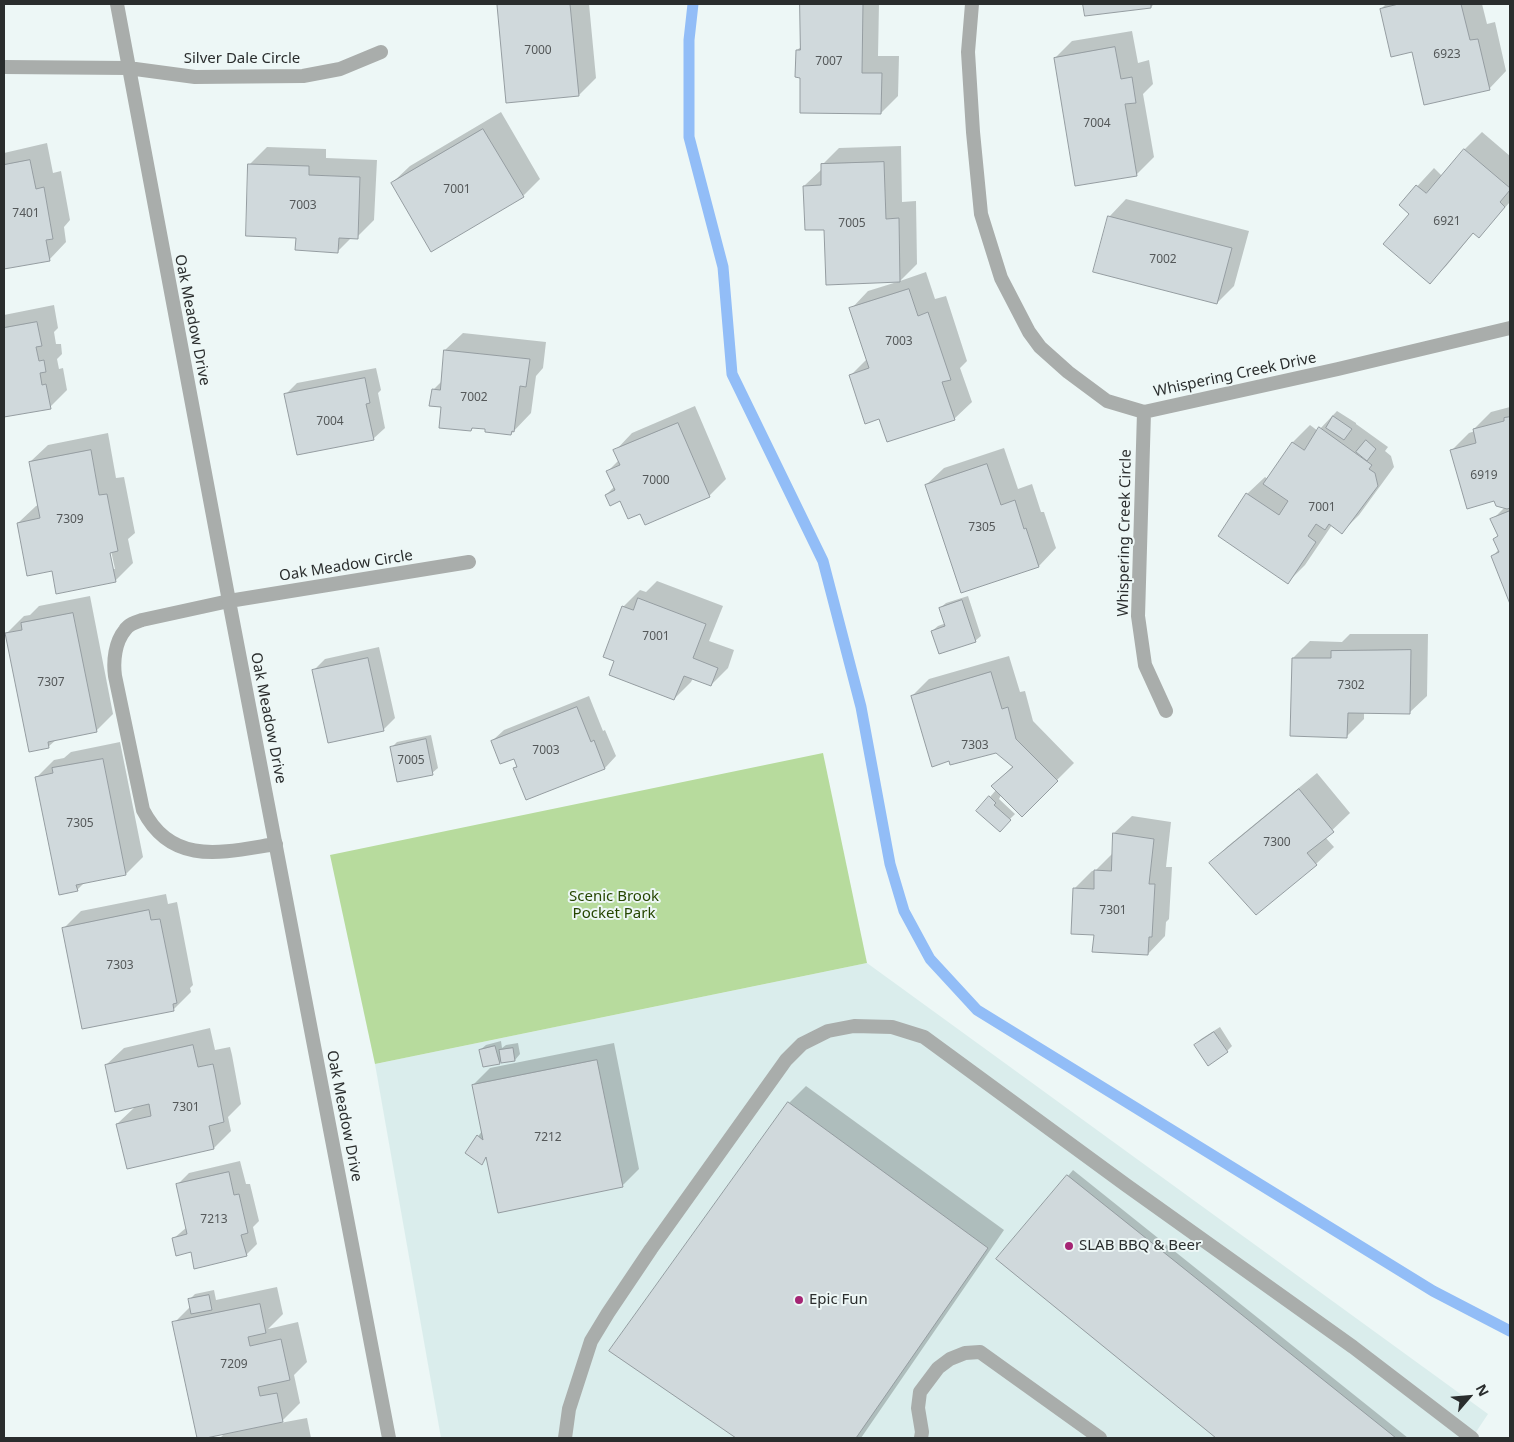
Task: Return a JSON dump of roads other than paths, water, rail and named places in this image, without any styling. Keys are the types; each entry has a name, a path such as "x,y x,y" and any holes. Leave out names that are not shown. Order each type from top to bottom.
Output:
{"street":[{"name":"Oak Meadow Drive","path":"116,4 389,1438"},
{"name":"Whispering Creek Drive","path":"972,4 968,52 972,132 981,214 1001,278 1029,332 1040,347 1068,372 1107,400 1144,412 1510,328"},
{"name":"Silver Dale Circle","path":"4,67 128,68 195,77 303,76 340,69 381,52"},
{"name":"Whispering Creek Circle","path":"1144,412 1138,616 1145,665 1166,711"},
{"name":"Oak Meadow Circle","path":"276,844 216,853 195,851 176,844 158,832 149,822 143,810 115,676 115,654 125,630 142,620 229,602 469,562"},
{"path":"565,1438 569,1409 591,1341 651,1249 786,1060 802,1044 828,1031 854,1026 892,1027 924,1037 1126,1185 1353,1347 1456,1434 1472,1438"},
{"path":"921,1438 922,1432 918,1408 920,1392 938,1368 950,1359 965,1353 980,1352 1100,1438"}],"waterway":[{"path":"693,4 689,40 689,137 723,267 732,374 823,561 861,707 890,864 904,911 930,959 977,1010 1433,1291 1510,1331"}],"place":[{"name":"SLAB BBQ & Beer","path":"1069,1246"},
{"name":"Epic Fun","path":"799,1300"}],"park label":[{"name":"Scenic Brook Pocket Park","path":"614,906"}]}
